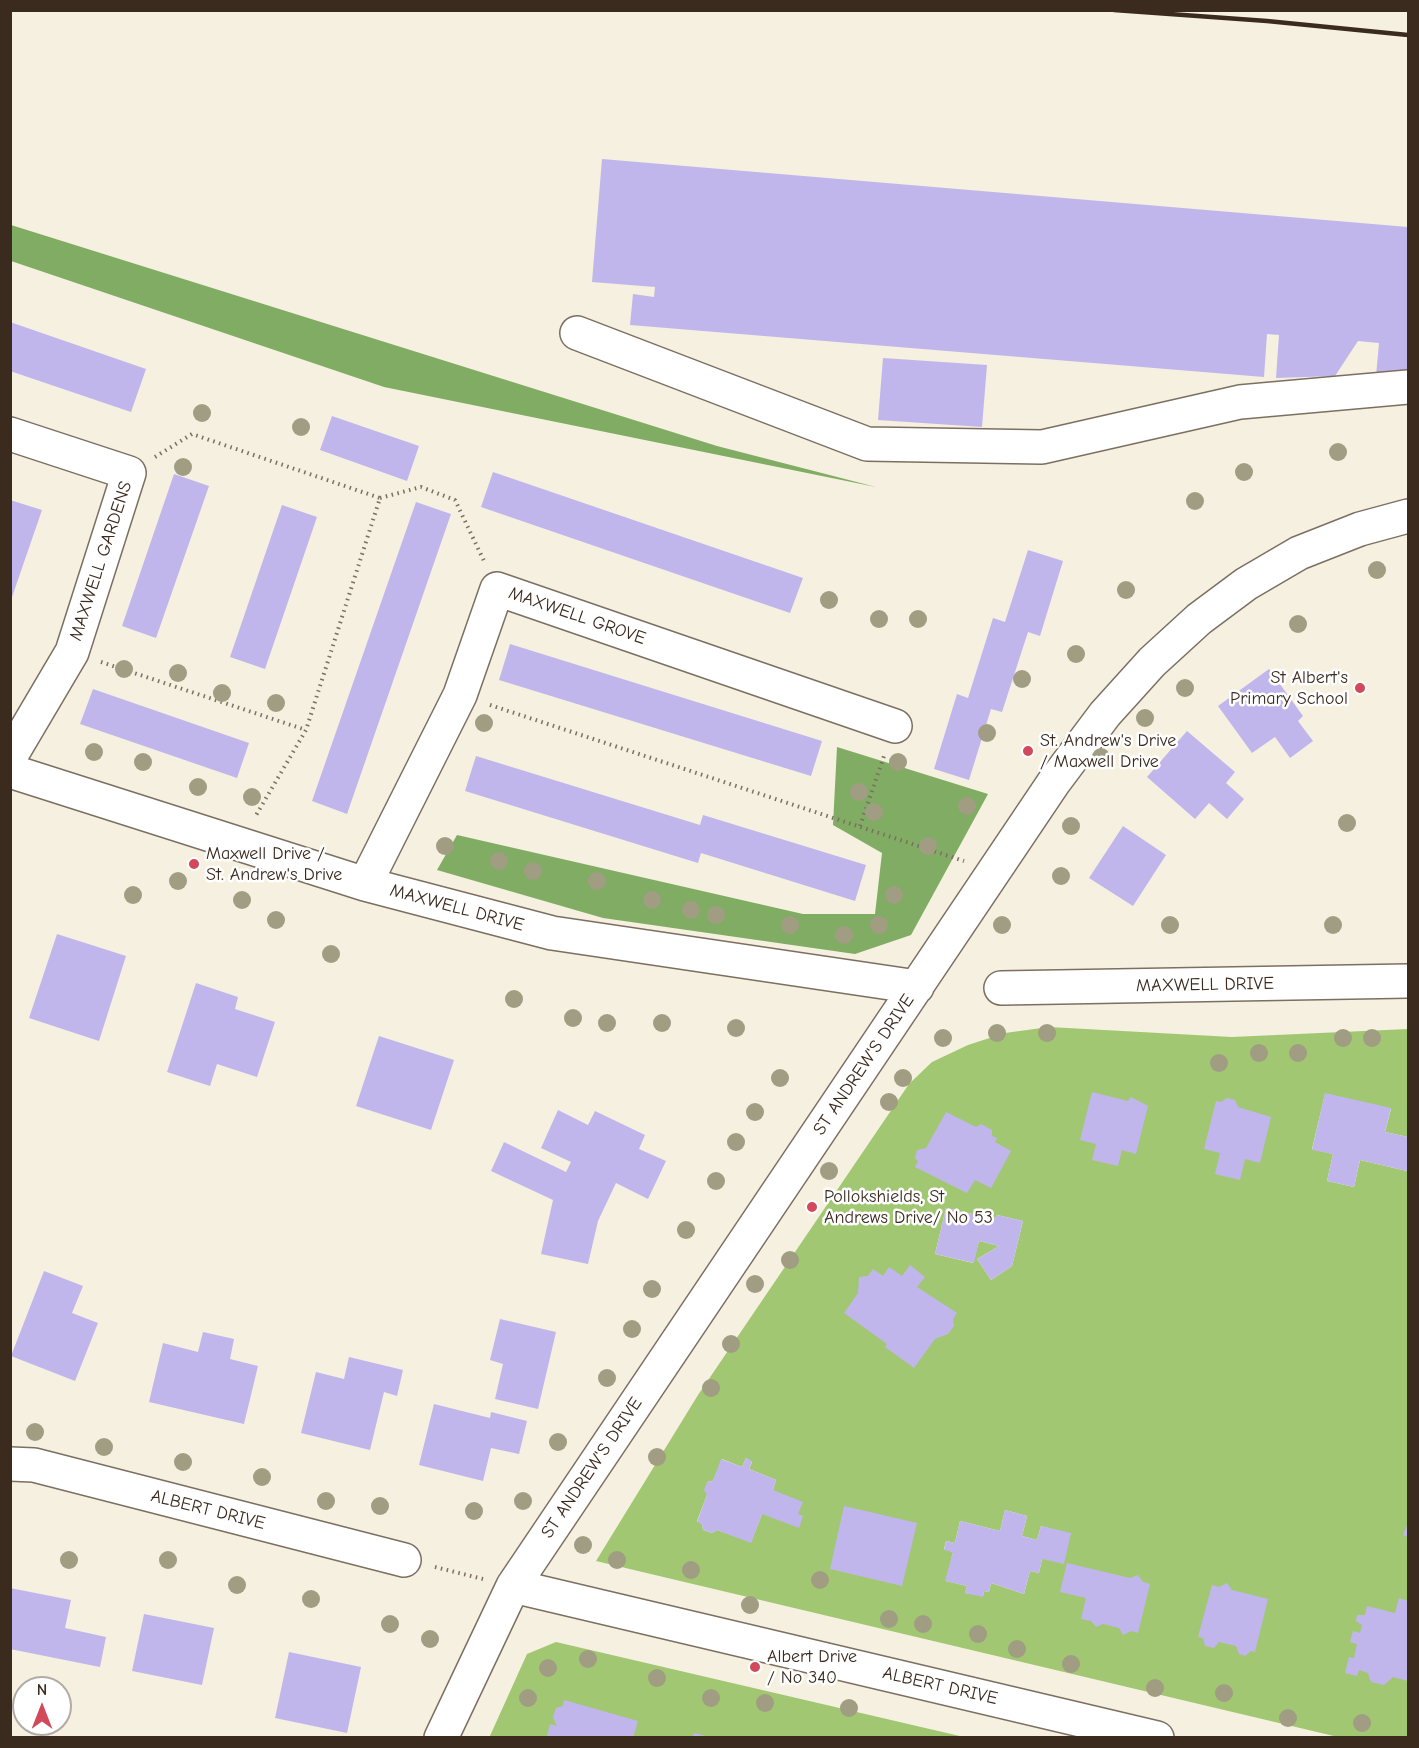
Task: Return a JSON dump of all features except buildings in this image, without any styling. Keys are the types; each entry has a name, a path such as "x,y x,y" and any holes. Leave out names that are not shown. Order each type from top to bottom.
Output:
{"street":[{"path":"577,333 867,444 1042,447 1240,402 1408,387"},
{"name":"MAXWELL GARDENS","path":"10,434 129,473 72,652 10,757"},
{"name":"ST ANDREW'S DRIVE","path":"441,1737 513,1586 1054,782 1105,714 1152,662 1200,619 1246,584 1299,553 1360,529 1408,516"},
{"name":"MAXWELL GROVE","path":"365,884 460,695 497,588 895,726"},
{"name":"MAXWELL DRIVE","path":"10,771 365,884 552,933 916,987"},
{"name":"MAXWELL DRIVE","path":"1001,988 1408,981"},
{"name":"ALBERT DRIVE","path":"10,1464 34,1465 404,1560"},
{"name":"ALBERT DRIVE","path":"513,1586 1157,1737"}],"path":[{"path":"129,473 192,434 380,498 421,487 455,500 497,588"},
{"path":"240,843 306,730 380,498"},
{"path":"72,652 306,730"},
{"path":"460,695 995,872"},
{"path":"860,826 895,726"},
{"path":"404,1560 513,1586"}],"green space":[{"path":"11,225 717,446 876,487 384,387 11,261"},
{"path":"837,747 988,794 911,935 855,954 603,918 437,870 457,835 803,914 875,914 882,853 833,825"},
{"path":"1049,1027 1232,1037 1408,1029 1408,1137 1385,1132 1391,1109 1325,1094 1312,1149 1333,1154 1327,1181 1354,1187 1360,1160 1407,1171 1408,1166 1408,1737 1338,1737 596,1561 698,1395 909,1084 932,1062 968,1045 1005,1033","holes":["946,1208 995,1219 997,1215 1023,1221 1012,1266 991,1280 977,1259 999,1246 979,1241 973,1263 935,1254","746,1458 752,1462 749,1469 776,1480 773,1490 798,1514 762,1514 751,1542 717,1530 712,1533 703,1530 702,1524 697,1521 707,1495 707,1482 713,1481 722,1459 742,1467","1005,1510 1027,1516 1022,1536 1037,1540 1041,1526 1071,1534 1042,1559 1039,1573 1030,1571 1024,1594 991,1583 989,1592 984,1591 983,1596 965,1593 967,1586 946,1581 953,1552 944,1549 946,1541 955,1543 960,1521 1000,1531"]},
{"path":"556,1642 964,1737 489,1738 527,1654"}],"railway":[{"path":"1114,10 1267,21 1408,35"}],"place":[{"name":"St Albert's Primary School","path":"1360,688"},
{"name":"St. Andrew's Drive / Maxwell Drive","path":"1028,751"},
{"name":"Maxwell Drive / St. Andrew's Drive","path":"194,864"},
{"name":"Pollokshields, St Andrews Drive/ No 53","path":"812,1207"},
{"name":"Albert Drive / No 340","path":"755,1667"}]}
